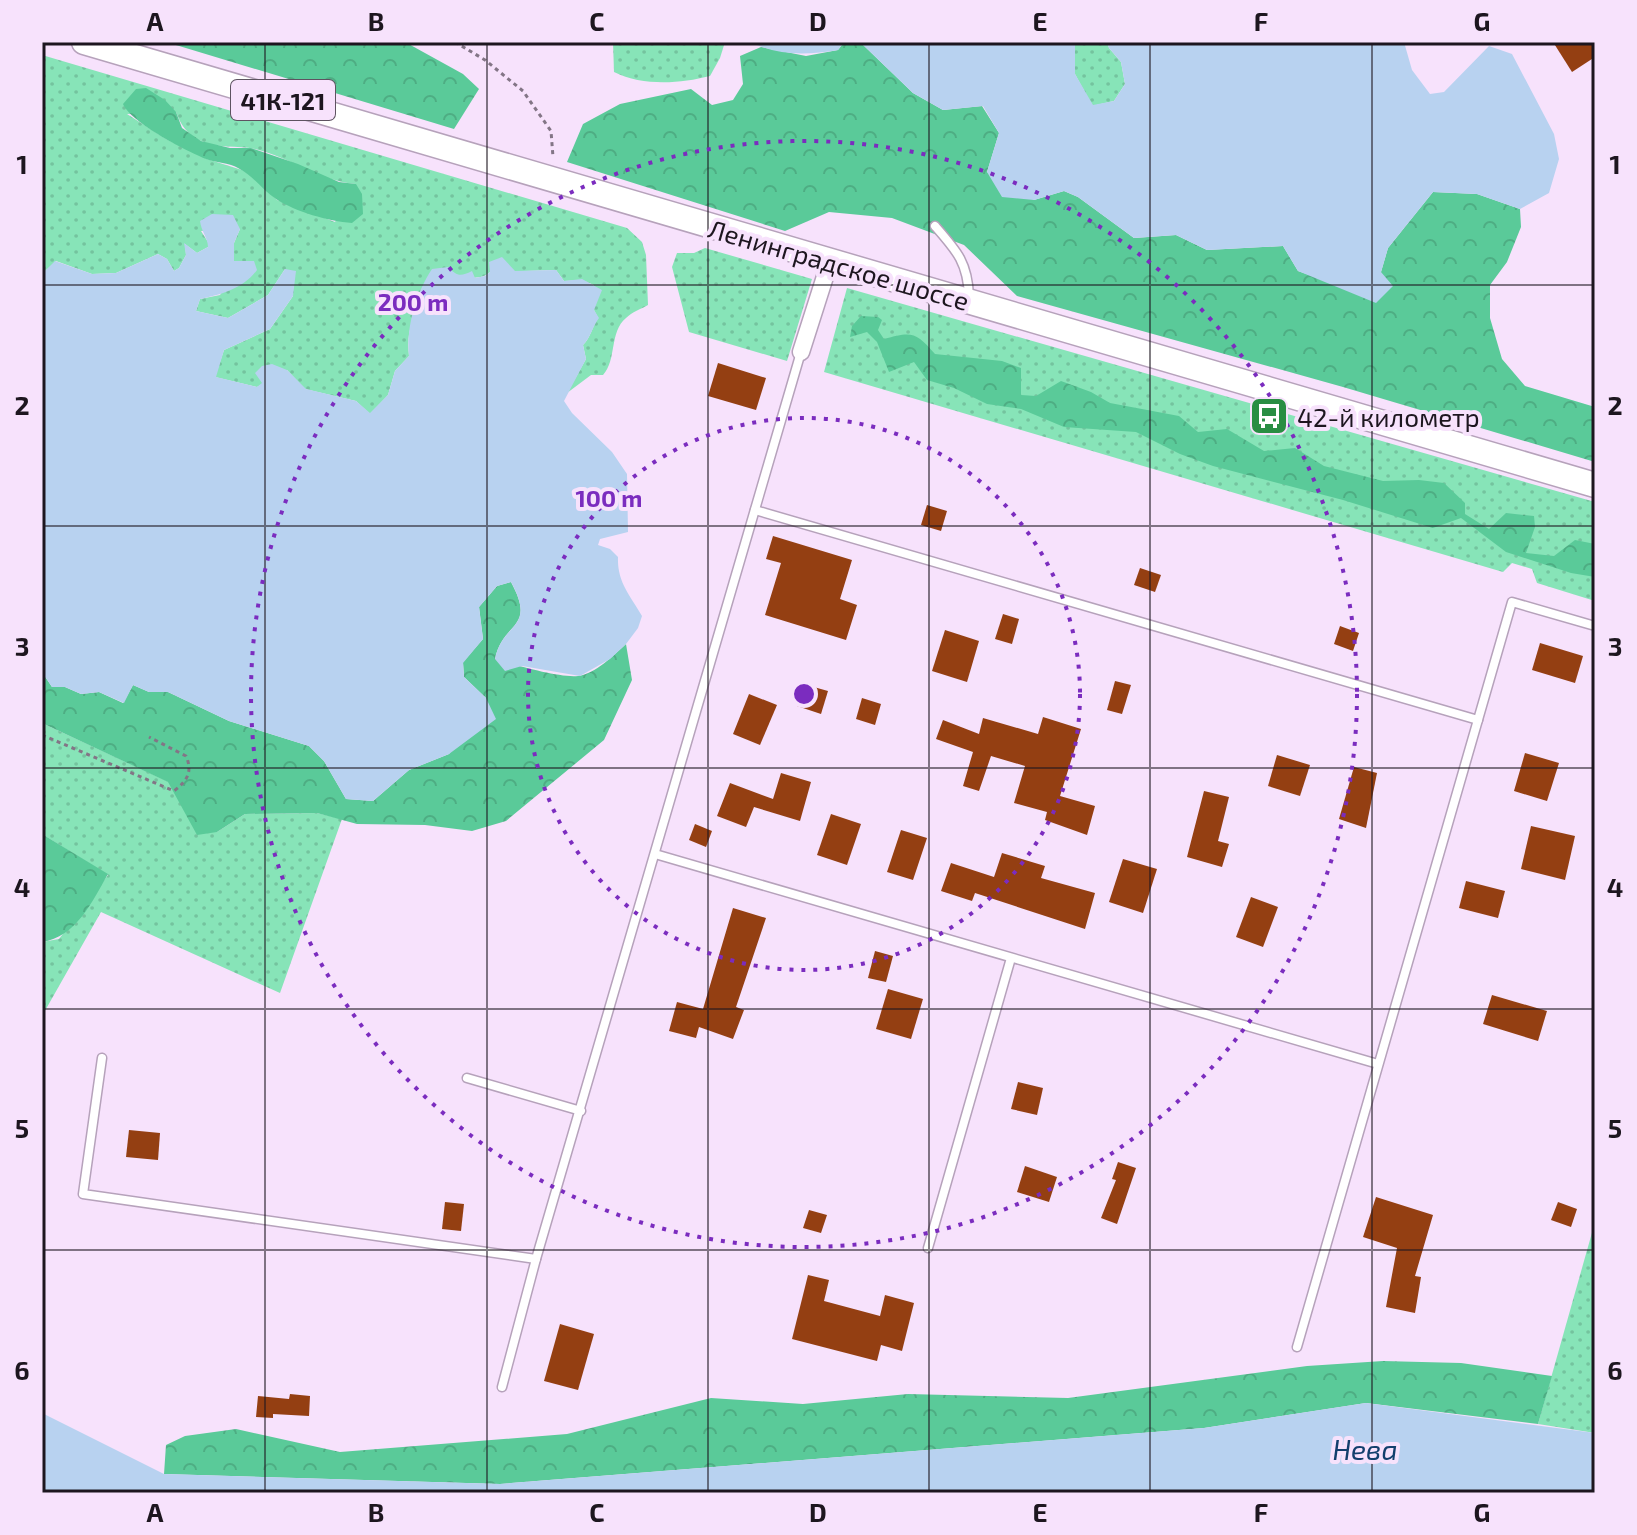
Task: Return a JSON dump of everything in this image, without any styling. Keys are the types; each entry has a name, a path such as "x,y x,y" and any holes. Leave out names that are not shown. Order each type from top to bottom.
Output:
{"main road":[{"name":"Ленинградское шоссе","path":"84,42 1595,485"}],"street":[{"path":"801,352 830,261"}],"lane":[{"path":"935,226 959,253 968,277 969,302"},
{"path":"502,1387 536,1259 801,352"},
{"path":"755,510 1478,720"},
{"path":"1297,1347 1512,602 1595,626"},
{"path":"655,854 1378,1064"},
{"path":"928,1248 1011,958"},
{"path":"102,1058 83,1194 536,1259"},
{"path":"467,1078 581,1111"}],"path":[{"path":"455,42 485,60 523,91 551,131 555,180"},
{"path":"42,735 174,791 186,781 190,766 186,756 149,737"}],"green space":[{"path":"166,42 405,42 463,74 479,89 454,129"},
{"path":"613,42 725,42 710,76 661,82 636,80 614,72"},
{"path":"844,42 860,42 913,93 943,110 982,106 999,133 987,172 1034,200 1064,191 1078,197 1134,238 1176,235 1207,250 1283,246 1298,271 1327,281 1381,272 1388,248 1433,192 1477,194 1520,209 1521,227 1507,262 1490,285 1490,318 1502,359 1525,386 1595,407 1595,462 1343,387 1017,296 964,245 892,218 829,212 785,231 567,162 583,124 620,104 691,89 712,105 733,100 743,84 740,56 761,47 806,56 838,50"},
{"path":"1075,42 1107,42 1121,62 1125,84 1114,101 1092,106 1075,74"},
{"path":"42,55 627,228 642,242 646,255 648,305 631,314 621,324 603,375 591,375 567,393 586,359 583,345 598,318 594,310 594,285 582,280 564,281 556,270 490,272 478,277 456,275 427,301 414,318 408,341 409,356 395,371 388,395 370,414 356,401 305,389 287,370 257,387 215,377 224,350 270,329 293,296 285,269 268,295 228,318 196,311 200,299 220,295 242,262 234,261 234,243 240,229 201,231 208,247 197,253 185,244 186,255 174,271 167,259 158,254 116,273 92,274 56,261 43,273","holes":["176,112 187,131 206,143 255,149 317,174 356,184 335,222 277,200 254,177 242,170 207,159 166,139 127,114"]},
{"path":"146,88 165,100 176,112 182,128 201,141 230,148 251,148 339,182 356,184 362,194 363,214 352,223 303,212 276,199 238,168 209,160 161,136 137,119 123,104 136,89"},
{"path":"705,248 812,279 787,361 689,332 672,267 677,253 694,253"},
{"path":"847,288 1595,502 1595,601 1537,583 1532,569 1512,563 1503,572 824,372"},
{"path":"861,316 882,320 878,330 884,339 913,335 935,354 1002,361 1021,368 1021,395 1036,396 1061,381 1110,403 1179,416 1198,432 1227,429 1264,451 1295,448 1324,466 1383,481 1444,483 1465,503 1465,514 1489,529 1506,513 1534,516 1535,527 1526,553 1554,556 1575,540 1595,544 1595,577 1571,573 1506,552 1461,518 1433,528 1343,500 1213,466 1136,432 1064,427 1021,409 987,404 954,388 927,380 914,362 889,372 877,342 867,332 850,337 852,326"},
{"path":"511,582 521,609 516,624 499,646 495,659 549,673 578,676 597,668 626,644 632,680 604,740 506,821 472,831 425,825 357,824 317,813 245,814 217,832 197,835 168,782 42,723 42,672 52,687 65,687 81,694 99,692 123,703 133,685 149,692 168,692 229,721 309,746 324,761 346,799 373,801 409,770 449,754 486,698 464,677 463,662 483,639 479,607 497,586"},
{"path":"42,723 169,782 217,832 245,814 317,813 342,819 280,993 101,912 42,1016 42,942 59,939 108,875 42,834"},
{"path":"42,834 108,874 74,926 54,939 42,942"},
{"path":"1595,1222 1595,1433 1538,1424"},
{"path":"1383,1361 1461,1363 1552,1376 1538,1424 1366,1403 1204,1428 500,1484 164,1474 166,1445 185,1436 236,1429 340,1452 567,1434 711,1398 803,1404 908,1394 1068,1398 1307,1366"}],"water":[{"path":"750,42 844,42 838,50 804,53 772,50"},
{"path":"860,42 1075,42 1075,74 1093,105 1114,101 1125,84 1121,62 1107,42 1404,42 1412,70 1430,94 1444,92 1489,46 1512,54 1554,134 1559,159 1549,193 1520,209 1477,194 1433,192 1388,248 1381,272 1393,286 1376,303 1298,271 1283,246 1207,250 1176,235 1134,238 1078,197 1064,191 1034,200 1002,197 987,172 999,133 983,106 943,110 913,93"},
{"path":"212,214 233,215 240,229 234,243 234,261 254,261 257,270 246,282 232,290 200,299 196,311 228,318 268,295 285,269 296,271 293,296 270,329 224,350 216,377 257,387 262,383 255,373 262,366 272,364 287,370 306,389 356,401 370,413 388,395 395,371 409,356 413,311 432,269 448,267 459,275 472,271 475,278 485,276 490,272 489,262 502,257 515,271 556,270 564,281 582,279 602,290 594,310 599,318 583,345 586,359 564,401 612,452 627,474 628,532 600,539 598,545 610,549 618,557 622,581 642,616 638,628 610,659 580,676 522,666 505,671 495,659 499,647 516,624 521,609 511,582 497,586 479,607 483,639 463,663 464,677 486,698 496,719 449,754 409,770 373,801 346,799 324,761 309,746 229,721 168,692 149,692 133,685 124,703 99,692 81,694 65,687 52,687 42,672 42,269 44,272 55,261 92,274 116,273 158,254 167,259 174,271 186,255 184,243 197,253 208,247 200,221"},
{"name":"Нева","path":"1366,1403 1595,1433 1595,1493 42,1493 42,1413 164,1474 500,1484 1204,1428"}],"building":[{"path":"1553,42 1595,42 1595,57 1572,72"},
{"path":"718,363 766,378 756,410 708,396"},
{"path":"927,505 947,511 941,531 921,525"},
{"path":"773,536 852,560 840,599 857,605 846,640 765,615 781,563 766,559"},
{"path":"1140,568 1161,575 1155,592 1134,585"},
{"path":"1003,614 1019,619 1012,644 995,639"},
{"path":"1340,626 1359,633 1353,651 1334,644"},
{"path":"945,630 979,641 967,682 932,671"},
{"path":"1540,643 1583,656 1575,683 1532,670"},
{"path":"1115,681 1131,685 1122,714 1107,710"},
{"path":"803,684 828,691 821,714 797,706"},
{"path":"749,694 777,705 760,745 733,734"},
{"path":"862,698 881,704 875,725 856,719"},
{"path":"1043,717 1081,729 1060,796 1095,806 1087,835 1045,820 1047,812 1014,803 1025,766 991,756 979,791 963,786 973,752 936,739 943,720 979,734 983,718 1038,734"},
{"path":"1525,753 1559,763 1547,801 1514,791"},
{"path":"1277,755 1310,765 1300,796 1268,786"},
{"path":"1354,767 1377,773 1366,828 1339,819"},
{"path":"781,773 811,782 800,821 754,807 746,827 717,816 730,783 773,799"},
{"path":"1204,791 1229,797 1218,841 1229,844 1222,867 1187,857"},
{"path":"831,814 861,824 847,865 817,855"},
{"path":"695,824 712,831 706,847 689,840"},
{"path":"1531,826 1575,836 1565,880 1521,869"},
{"path":"901,830 927,838 913,880 887,872"},
{"path":"1002,853 1045,866 1041,878 1095,893 1085,929 975,893 972,901 941,891 951,863 994,877"},
{"path":"1123,859 1157,869 1143,913 1109,902"},
{"path":"1466,881 1505,891 1498,918 1459,908"},
{"path":"1251,897 1278,907 1263,947 1236,937"},
{"path":"733,908 766,918 736,1007 744,1010 733,1039 699,1027 696,1038 669,1031 677,1002 703,1009"},
{"path":"875,951 893,956 886,982 868,978"},
{"path":"888,989 923,999 911,1039 876,1029"},
{"path":"1492,995 1547,1011 1538,1041 1483,1024"},
{"path":"1018,1082 1043,1088 1037,1115 1011,1109"},
{"path":"129,1130 160,1133 158,1160 126,1157"},
{"path":"1118,1162 1136,1168 1117,1224 1101,1218 1116,1180 1112,1179"},
{"path":"1025,1166 1057,1177 1049,1202 1017,1192"},
{"path":"1376,1197 1433,1215 1415,1276 1421,1277 1415,1313 1386,1307 1397,1248 1363,1237"},
{"path":"445,1202 464,1204 461,1231 442,1229"},
{"path":"1558,1202 1577,1209 1571,1227 1551,1220"},
{"path":"809,1210 827,1215 821,1233 803,1228"},
{"path":"808,1275 829,1280 824,1301 880,1316 885,1295 914,1303 902,1351 881,1345 877,1361 792,1339"},
{"path":"560,1324 594,1334 578,1390 544,1381"},
{"path":"290,1394 310,1396 309,1416 273,1414 273,1418 256,1417 258,1396 289,1399"}],"place":[{"name":"42-й километр","path":"1269,416"}]}
